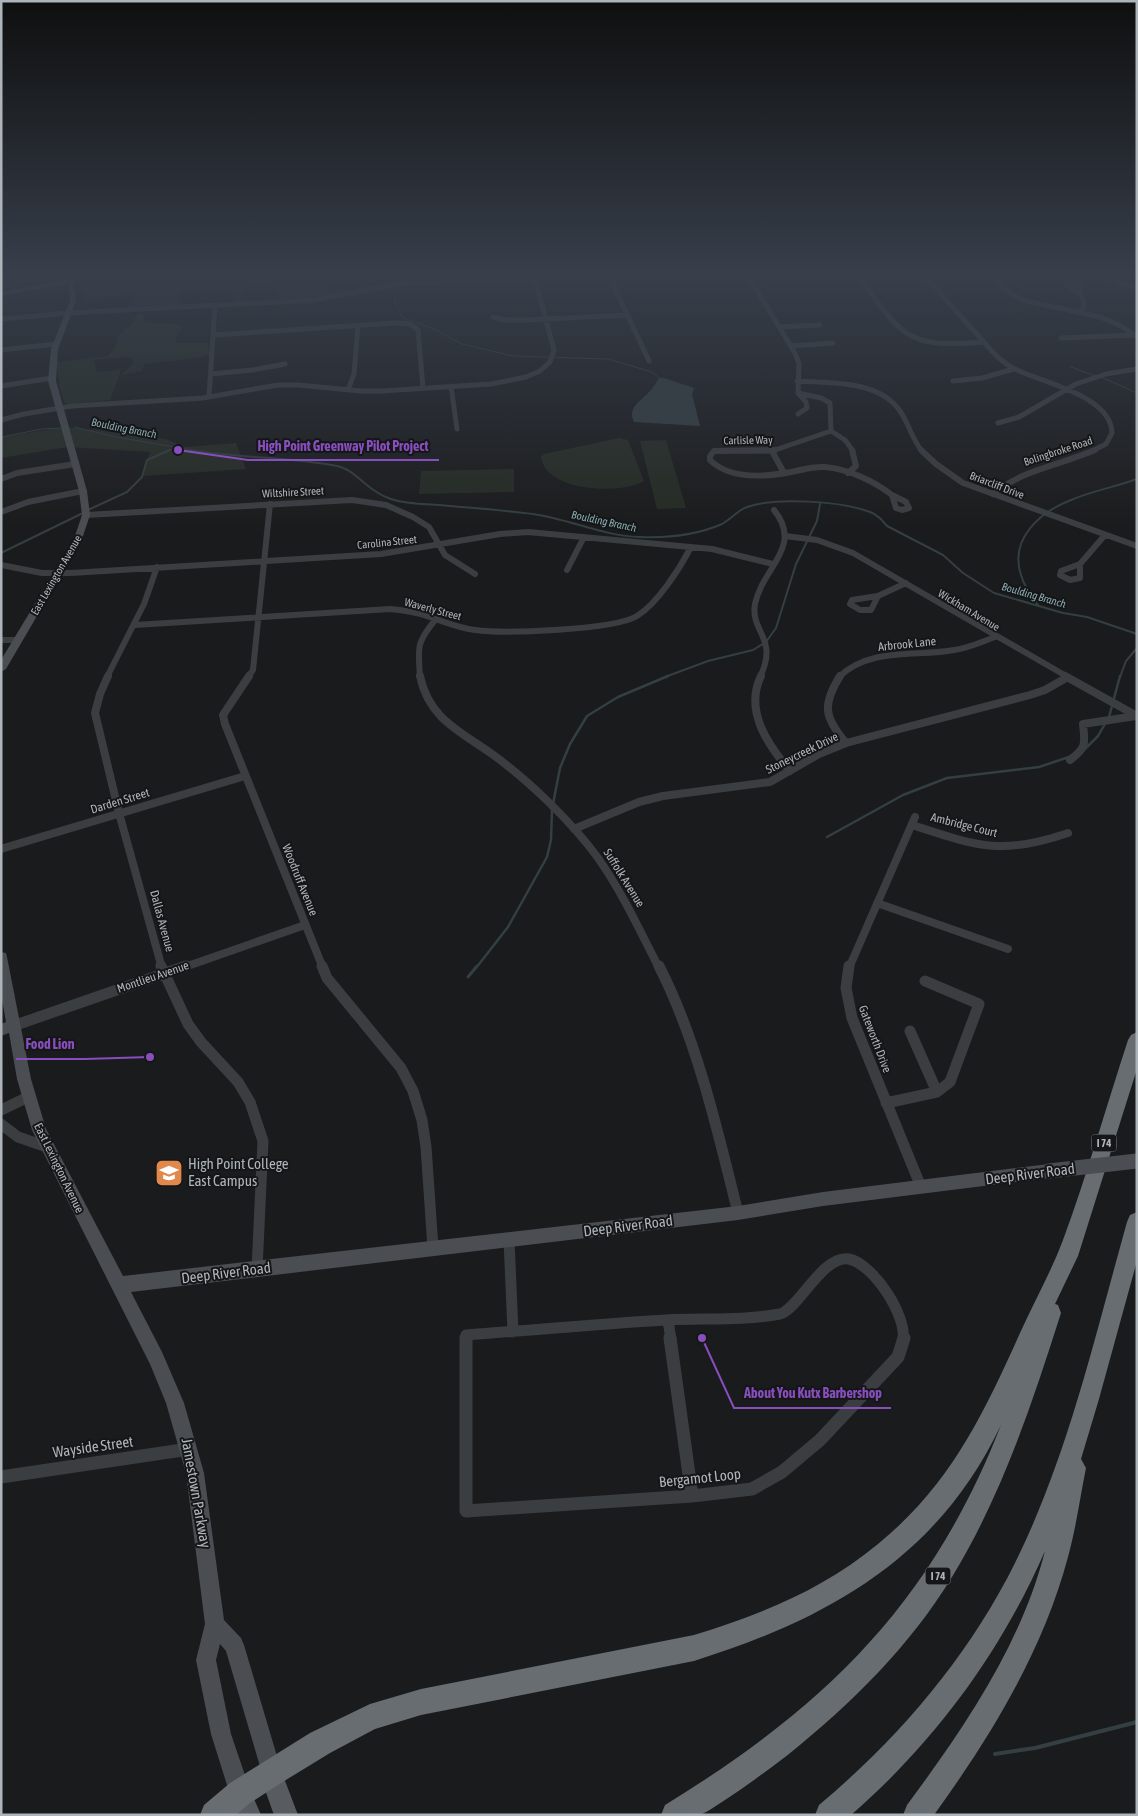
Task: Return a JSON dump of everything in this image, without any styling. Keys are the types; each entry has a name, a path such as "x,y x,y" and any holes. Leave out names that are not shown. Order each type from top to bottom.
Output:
{"highway":[{"name":"I 74","path":"675,1815 754,1764 823,1709 870,1662 922,1600 968,1526 1003,1450 1030,1375 1137,1040"},
{"path":"829,1815 876,1773 912,1735 974,1655 1023,1572 1042,1530 1061,1480 1085,1407 1137,1222"},
{"path":"214,1815 245,1804 271,1773 345,1729 394,1709 694,1648 731,1638 798,1611 860,1574 889,1552 912,1531 955,1481 973,1454 990,1424 1071,1246"},
{"path":"917,1815 958,1760 993,1702 1021,1646 1043,1595 1056,1558 1085,1407"}],"main road":[{"name":"East Lexington Avenue","path":"1,669 59,573 82,530 86,515 83,491 52,378 54,359"},
{"name":"East Lexington Avenue","path":"1,957 7,1028 39,1130 118,1285"},
{"name":"Deep River Road","path":"118,1285 738,1213 921,1186 1137,1161"},
{"name":"Jamestown Parkway","path":"118,1285 169,1384 190,1449 200,1502 215,1624 206,1660 221,1734 245,1804"},
{"path":"215,1624 234,1645 271,1773 286,1815"}],"street":[{"path":"209,397 212,359"},
{"path":"348,390 354,374 355,359"},
{"path":"420,359 423,388"},
{"path":"1,420 34,411 59,407 209,397 248,388 280,385 348,390 503,383 523,378 539,371 551,359"},
{"path":"797,359 799,364 798,393 806,402 807,408 798,414"},
{"name":"Bolingbroke Road","path":"993,494 1011,479 1026,472 1094,451 1110,439 1112,430 1110,421 1104,413 1090,402 1014,369 999,359"},
{"path":"211,374 253,370 285,364"},
{"path":"953,381 982,378 1014,369"},
{"path":"998,423 1019,417 1066,390 1106,374 1137,370"},
{"path":"1,386 52,378"},
{"name":"Briarcliff Drive","path":"797,381 850,385 885,396 899,408 914,440 934,463 963,483 1137,546"},
{"path":"451,386 457,429"},
{"path":"798,393 821,398 830,403 831,431 842,438 855,455 856,466 848,473"},
{"name":"Carlisle Way","path":"831,431 772,451 714,451 710,456 710,460 717,467 742,474 784,473 818,467 848,473 882,488 892,495"},
{"path":"772,451 784,473"},
{"path":"1,480 17,473 75,464"},
{"path":"1,512 28,502 83,491"},
{"name":"Wiltshire Street","path":"86,515 270,504 352,500 373,501 399,510 429,527 445,555 475,574"},
{"name":"Woodruff Avenue","path":"270,504 254,670 223,714 224,724 327,978 401,1068 413,1091 422,1120 426,1148 433,1248"},
{"path":"774,510 783,523 785,544 755,601 754,615 767,648 768,664 758,683 755,697 755,713 774,753 790,772"},
{"name":"Carolina Street","path":"1,565 26,571 59,573 381,554 500,534 528,532 712,549 773,564"},
{"path":"1080,564 1105,535"},
{"name":"Wickham Avenue","path":"785,536 817,540 853,553 1066,678 1136,716"},
{"path":"567,570 584,537"},
{"name":"Waverly Street","path":"135,625 390,609 417,613 473,630 497,632 520,632 624,621 643,612 686,558 691,547"},
{"name":"Dallas Avenue","path":"157,567 148,596 102,690 96,707 97,726 163,974 188,1024 201,1042 238,1082 258,1120 263,1141 257,1269"},
{"path":"878,596 906,583"},
{"name":"Suffolk Avenue","path":"436,619 423,634 418,647 420,678 428,702 449,726 493,756 542,797 574,829 598,858 626,902 674,996 691,1041 738,1213"},
{"name":"Arbrook Lane","path":"846,743 831,726 827,705 832,686 847,670 877,658 970,648 995,637"},
{"path":"1,640 18,640"},
{"name":"Stoneycreek Drive","path":"574,829 640,802 663,796 770,782 819,754 846,743 1030,695 1066,678"},
{"path":"1070,760 1083,750 1085,741 1083,724 1136,716"},
{"name":"Darden Street","path":"1,849 245,776"},
{"name":"Ambridge Court","path":"914,821 974,843 1002,848 1034,844 1068,833"},
{"name":"Gateworth Drive","path":"914,821 849,966 846,988 852,1018 921,1186"},
{"path":"877,903 1008,949"},
{"name":"Montlieu Avenue","path":"7,1028 305,925"},
{"path":"886,1102 937,1092 950,1082 979,1004 925,981"},
{"path":"910,1031 937,1092"},
{"path":"1,1110 28,1097"},
{"path":"1,1124 6,1132 47,1147"},
{"path":"509,1240 513,1332"},
{"name":"Bergamot Loop","path":"848,1259 861,1265 873,1276 893,1302 901,1320 904,1336 898,1357 820,1440 782,1472 752,1489 692,1496 466,1510 466,1336 513,1332 668,1320 752,1318 783,1313 826,1268 836,1261 848,1259"},
{"path":"668,1320 692,1496"},
{"name":"Wayside Street","path":"1,1477 190,1449"}],"shaded area":[{"path":"106,359 89,360 94,360 97,372 121,370 110,400 65,404 60,389 56,362"},
{"path":"131,359 192,359 148,363 144,364 142,371 120,376 133,364"},
{"path":"659,378 694,388 692,394 700,426 634,422 632,412 634,408 652,389"},
{"path":"65,427 166,439 185,447 236,443 246,469 143,476 150,452 68,447 1,458 1,437"},
{"path":"619,438 628,440 644,481 619,488 602,489 569,484 546,469 541,457 544,454"},
{"path":"666,440 686,508 657,509 640,441"},
{"path":"514,469 514,492 419,494 421,471"}],"waterway":[{"path":"600,359 608,359 652,372 662,380"},
{"path":"1071,367 1095,376"},
{"path":"1101,377 1137,393"},
{"name":"Boulding Branch","path":"74,427 116,437 196,451"},
{"name":"Boulding Branch","path":"1,437 42,429 60,428"},
{"name":"Boulding Branch","path":"167,451 174,448"},
{"path":"88,510 127,492 142,477 147,460 170,450"},
{"name":"Boulding Branch","path":"190,450 196,451"},
{"name":"Boulding Branch","path":"196,451 337,466 350,471 383,496 397,501 533,514 626,536 661,537 702,531 722,524 744,508 759,504 791,501 843,505 870,512 887,526 943,555 963,573 994,593 1063,613 1087,617 1137,634"},
{"path":"1038,605 1024,583 1018,562 1019,550 1030,528 1059,505 1087,494 1137,479"},
{"path":"665,677 708,661 753,650 766,642 776,628 796,564 817,521 820,504"},
{"path":"1,553 83,513"},
{"path":"1120,677 1126,661 1137,648"},
{"path":"553,804 560,768 570,744 587,716 618,697 668,676"},
{"path":"1109,717 1120,676"},
{"path":"1085,749 1098,736 1106,722"},
{"path":"827,837 903,795 947,778 1039,767 1069,757"},
{"path":"476,968 508,927 547,857 551,840 552,810"},
{"path":"468,977 477,966"},
{"path":"995,1754 1035,1748 1137,1722"}],"place":[{"name":"High Point Greenway Pilot Project","path":"178,450"},
{"name":"Food Lion","path":"150,1057"},
{"name":"High Point College East Campus","path":"169,1173"},
{"name":"About You Kutx Barbershop","path":"702,1338"}]}
